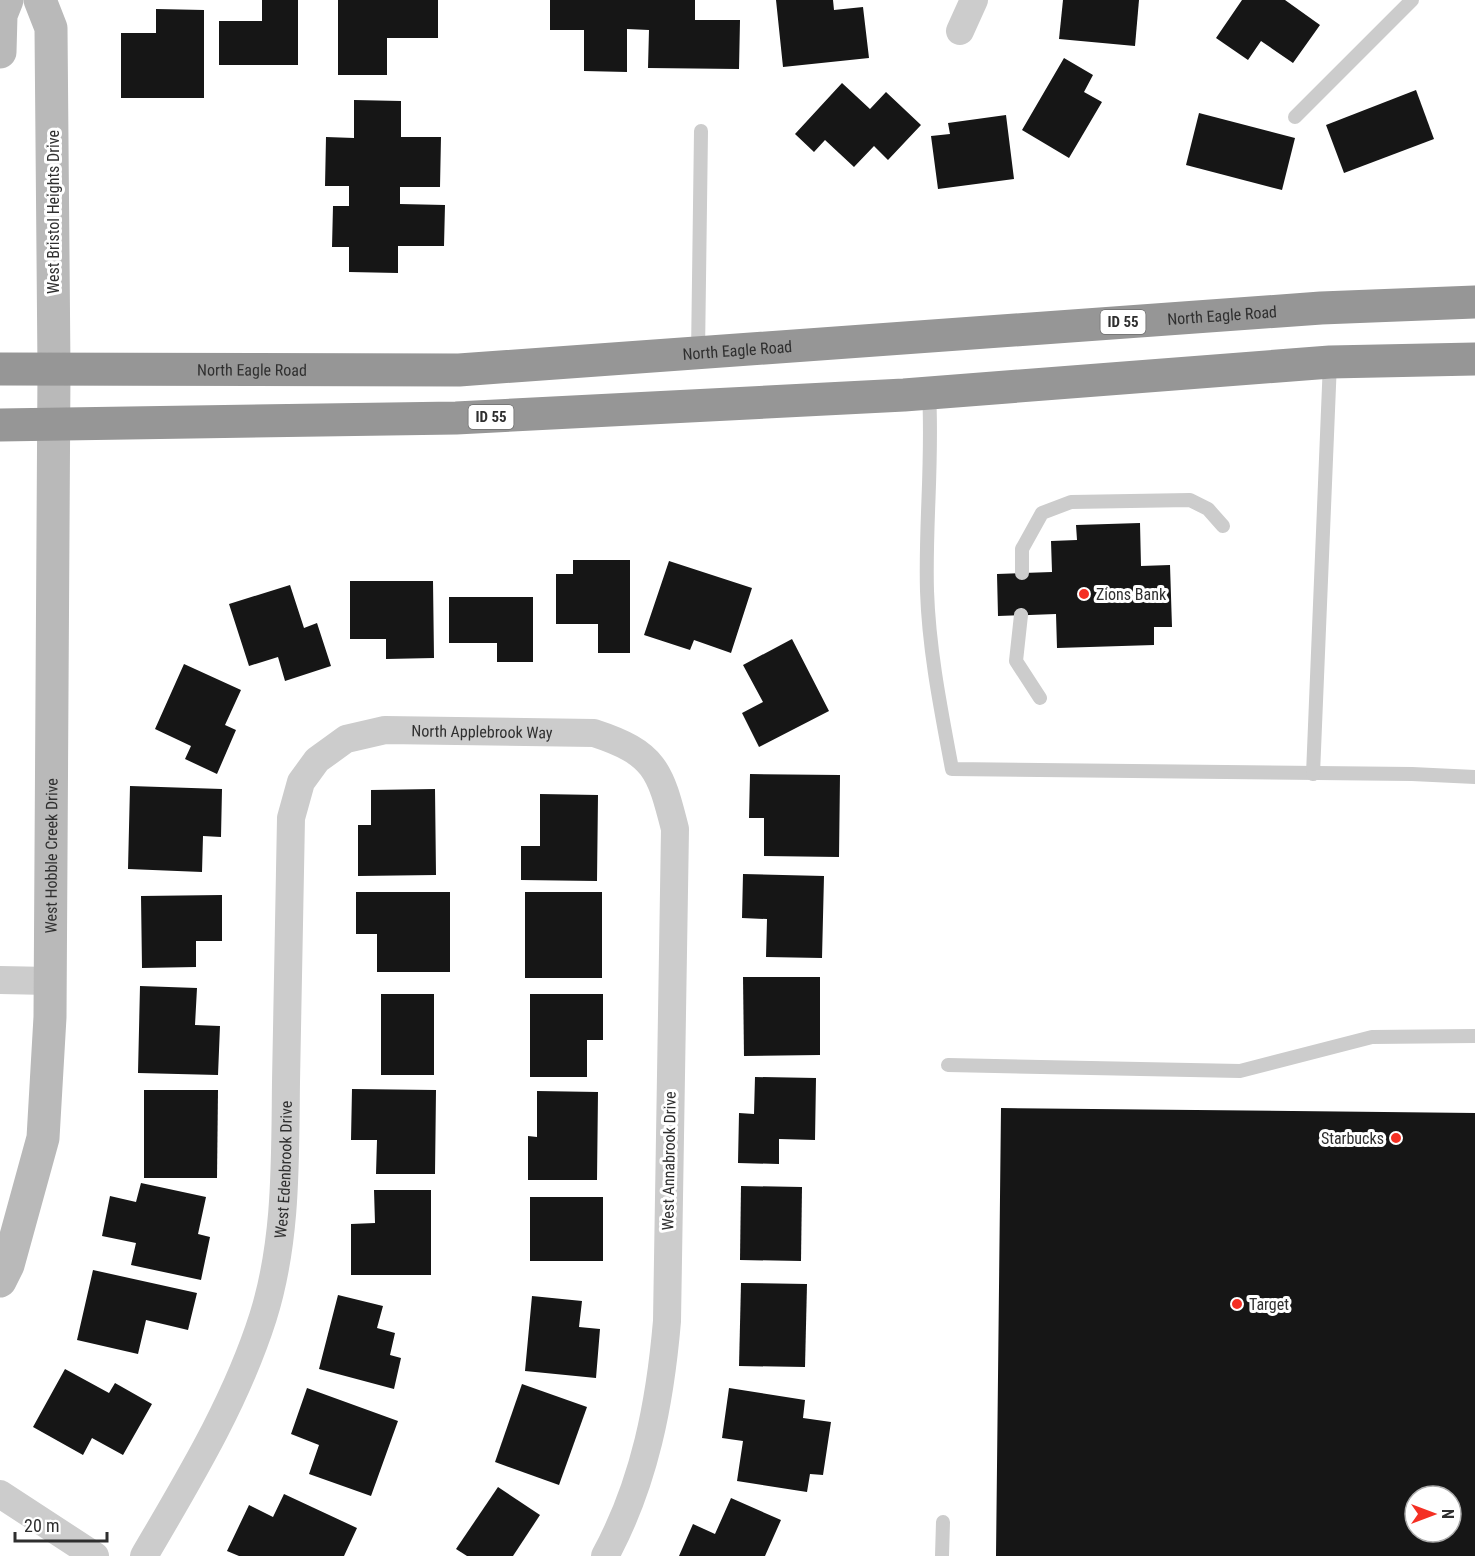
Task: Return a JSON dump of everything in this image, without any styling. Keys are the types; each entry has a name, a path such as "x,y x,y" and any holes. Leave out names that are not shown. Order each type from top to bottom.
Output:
{"highway":[{"name":"North Eagle Road","path":"0,369 459,370 1300,310 1475,302"},
{"name":"ID 55","path":"0,425 456,418 929,393 1330,362 1475,359"}],"street":[{"path":"0,52 1,15 7,0"},
{"name":"West Bristol Heights Drive","path":"40,0 51,28 53,425"},
{"path":"960,31 974,0"},
{"name":"West Hobble Creek Drive","path":"0,1281 8,1265 43,1138 50,981 53,425"},
{"name":"North Applebrook Way","path":"317,760 346,740 385,730 594,733 622,742 649,761"},
{"name":"West Edenbrook Drive","path":"144,1556 211,1439 241,1379 264,1315 279,1244 285,1174 291,818 301,782 317,760"},
{"name":"West Annabrook Drive","path":"605,1556 630,1502 649,1446 662,1384 667,1321 675,829 666,793 649,761"},
{"path":"0,980 50,981"},
{"path":"0,1494 95,1556"}],"lane":[{"path":"1295,117 1412,0"},
{"path":"698,354 701,131"},
{"path":"1313,774 1330,362"},
{"path":"929,393 932,442 927,591 934,677 952,769 1475,777"},
{"path":"1022,573 1022,549 1042,513 1071,502 1190,500 1208,509 1223,526"},
{"path":"1021,615 1016,661 1040,698"},
{"path":"948,1065 1240,1071 1372,1037 1475,1036"},
{"path":"942,1522 942,1556"}],"building":[{"path":"262,0 298,0 298,65 219,65 219,21 262,21"},
{"path":"338,0 438,0 438,38 387,38 387,75 338,75"},
{"path":"550,0 695,0 695,20 740,20 739,69 648,68 649,30 627,29 627,72 584,71 584,30 550,30"},
{"path":"776,0 833,0 834,10 863,7 869,58 783,67"},
{"path":"1063,0 1139,0 1135,46 1059,39"},
{"path":"1242,0 1285,0 1320,25 1293,63 1261,41 1248,60 1216,38"},
{"path":"156,9 204,10 204,98 121,98 121,33 156,33"},
{"path":"1064,58 1093,75 1084,92 1102,102 1069,158 1022,130"},
{"path":"842,83 870,109 886,92 921,125 888,160 874,146 854,167 825,140 814,152 795,134"},
{"path":"1416,90 1434,139 1344,173 1326,125"},
{"path":"354,100 401,101 401,137 441,137 440,187 400,187 400,204 445,205 444,246 398,246 398,273 349,272 349,247 332,247 333,206 349,206 349,186 325,186 326,137 354,138"},
{"path":"1199,113 1295,138 1282,190 1186,165"},
{"path":"1006,115 1014,179 938,189 931,136 950,134 948,123"},
{"name":"Zions Bank","path":"1140,523 1141,566 1170,565 1172,627 1154,627 1154,645 1057,648 1056,614 998,616 997,574 1052,572 1051,541 1077,540 1076,525"},
{"path":"573,560 630,560 630,653 598,653 598,624 556,624 556,574 573,574"},
{"path":"669,561 752,588 731,653 694,640 690,650 644,635"},
{"path":"350,581 433,581 434,658 386,659 386,639 350,639"},
{"path":"290,585 304,628 317,623 331,666 285,681 278,657 249,666 229,604"},
{"path":"449,597 533,597 533,662 497,662 497,643 449,643"},
{"path":"792,639 829,711 759,747 742,713 763,702 743,665"},
{"path":"184,664 241,690 225,725 236,730 217,774 185,759 191,746 155,729"},
{"path":"750,774 840,775 839,857 764,856 764,818 749,818"},
{"path":"130,786 222,789 221,837 203,836 202,872 128,869"},
{"path":"435,789 436,875 358,876 358,825 371,825 371,790"},
{"path":"540,794 598,795 597,881 521,880 521,846 540,846"},
{"path":"743,874 824,876 822,958 766,957 767,919 742,918"},
{"path":"356,892 450,892 450,972 377,972 377,934 356,934"},
{"path":"525,892 602,892 602,978 525,978"},
{"path":"222,895 222,941 196,941 196,967 142,968 141,896"},
{"path":"743,977 820,977 820,1055 744,1056"},
{"path":"140,986 197,988 195,1025 220,1026 218,1075 138,1073"},
{"path":"381,994 434,994 434,1075 381,1075"},
{"path":"530,994 603,994 603,1040 587,1040 587,1077 530,1077"},
{"path":"755,1077 816,1078 815,1140 779,1139 779,1164 738,1163 739,1113 754,1114"},
{"path":"352,1089 436,1090 435,1174 376,1174 377,1140 351,1140"},
{"path":"144,1090 218,1090 217,1178 144,1178"},
{"path":"537,1091 598,1092 597,1180 528,1180 528,1136 537,1137"},
{"name":"Target","path":"1001,1108 1475,1113 1475,1556 996,1556"},
{"path":"141,1183 206,1197 198,1234 210,1237 201,1280 131,1265 136,1243 102,1236 110,1196 136,1202"},
{"path":"741,1186 802,1187 801,1261 740,1260"},
{"path":"374,1190 431,1190 431,1275 351,1275 351,1224 375,1223"},
{"path":"530,1197 603,1197 603,1261 530,1261"},
{"path":"93,1270 197,1293 188,1330 146,1320 138,1354 77,1340"},
{"path":"741,1283 807,1284 805,1367 739,1366"},
{"path":"338,1295 383,1306 377,1328 395,1333 390,1355 401,1358 394,1389 319,1369"},
{"path":"532,1296 582,1301 579,1327 600,1329 596,1378 525,1371"},
{"path":"65,1369 109,1393 115,1383 152,1404 123,1455 92,1438 83,1455 33,1427"},
{"path":"522,1384 587,1407 559,1485 495,1462"},
{"path":"307,1388 398,1421 371,1496 309,1474 319,1445 291,1434"},
{"path":"729,1388 805,1400 803,1418 831,1422 823,1475 810,1474 807,1492 737,1481 743,1441 722,1438"},
{"path":"498,1487 540,1515 513,1556 467,1556 456,1549"},
{"path":"284,1494 357,1528 344,1556 239,1556 227,1551 249,1505 273,1517"},
{"path":"731,1498 781,1520 765,1556 679,1556 693,1524 715,1534"}],"place":[{"name":"Zions Bank","path":"1084,594"},
{"name":"Starbucks","path":"1396,1138"},
{"name":"Target","path":"1237,1304"}]}
